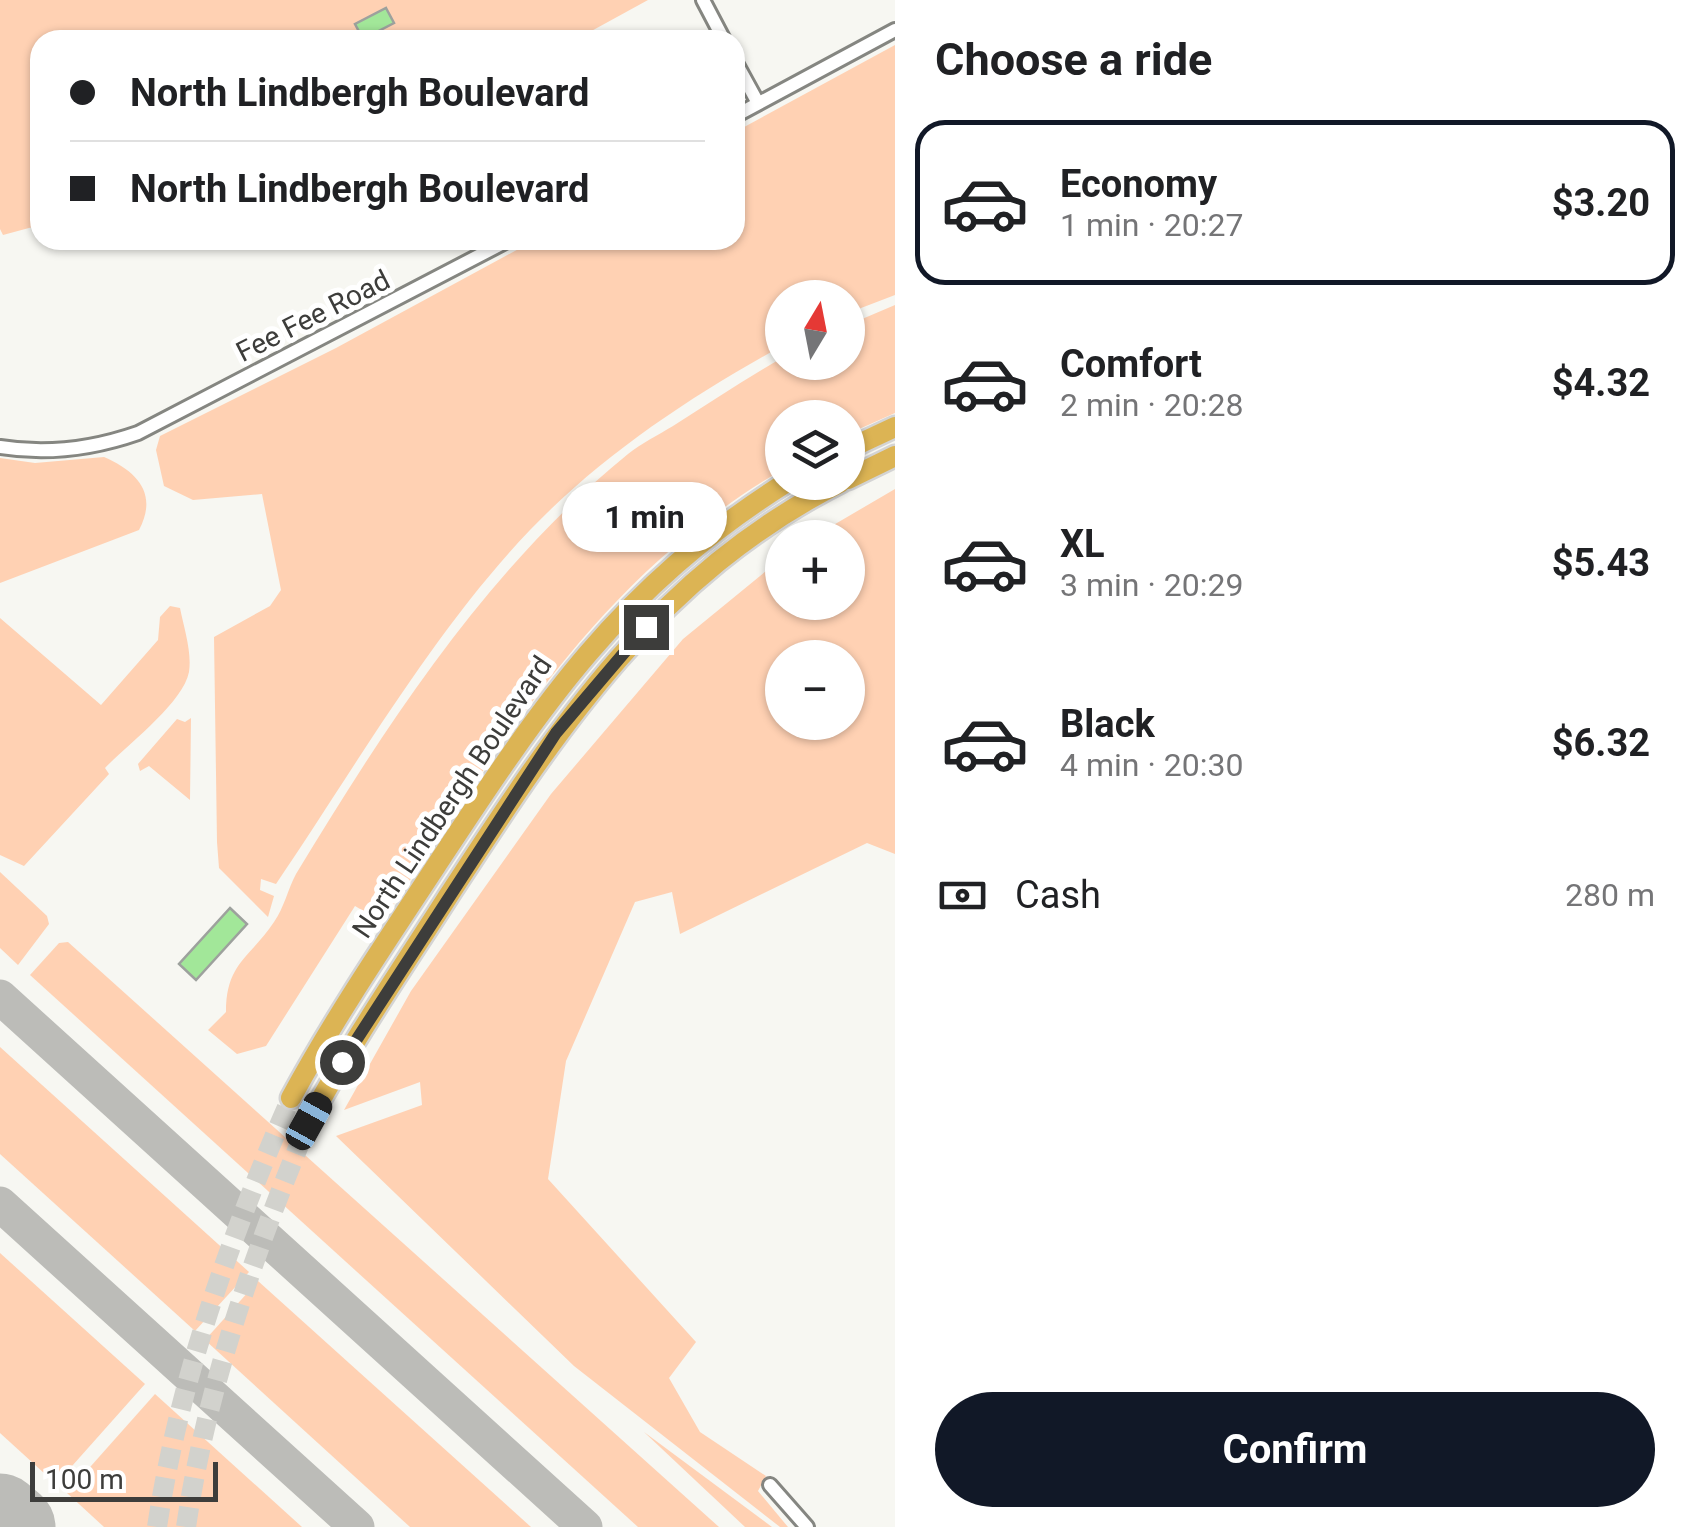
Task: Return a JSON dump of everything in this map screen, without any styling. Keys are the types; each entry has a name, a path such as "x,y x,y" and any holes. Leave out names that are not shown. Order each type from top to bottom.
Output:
{"highway":[{"path":"865,441 895,428"},
{"path":"865,471 895,456"},
{"name":"North Lindbergh Boulevard","path":"291,1098 396,926 564,679 646,589 716,530 765,497"},
{"name":"North Lindbergh Boulevard","path":"309,1121 378,1004 583,696 646,627 704,574 810,500"}],"street":[{"path":"702,0 718,30"},
{"path":"745,110 895,30"},
{"path":"745,79 758,103"},
{"name":"Fee Fee Road","path":"0,447 61,450 101,446 138,433 490,250"},
{"path":"770,1484 807,1527"}],"shaded area":[{"path":"0,0 648,0 593,30 30,30 30,228 3,235"},
{"path":"895,45 895,295 865,306 865,280 765,280 765,356 714,385 617,452 558,503 495,569 428,656 276,884 261,879 260,890 274,896 268,917 219,868 214,637 270,606 281,590 262,494 193,500 164,486 156,450 160,436 336,348 517,250 745,250 745,127"},
{"path":"895,305 895,413 865,426 865,400 765,400 765,481 715,514 656,563 603,615 511,731 382,922 355,906 266,1046 237,1054 208,1030 226,1012 235,971 277,917 296,874 367,760 444,649 530,546 628,454 765,368 765,380 865,380 865,318"},
{"path":"104,457 135,477 141,486 146,506 139,530 0,583 0,458 35,463"},
{"path":"895,489 895,854 867,843 680,934 672,892 635,902 566,1061 548,1179 696,1342 669,1378 700,1432 766,1476 758,1491 788,1527 780,1527 574,1366 336,1136 422,1105 420,1082 344,1110 411,991 551,794 683,639 765,572 765,620 865,620 865,520 842,520"},
{"path":"170,606 180,608 189,656 189,672 177,697 105,768 109,774 24,866 0,855 0,618 101,705 158,640 160,617"},
{"path":"191,718 190,800 149,766 140,771 138,764 177,719 185,722"},
{"path":"0,872 47,916 49,924 18,965 0,948"},
{"path":"68,942 719,1527 638,1527 30,975 59,943"},
{"path":"0,1047 249,1272 195,1331 0,1154"},
{"path":"0,1253 145,1384 56,1484 0,1433"},
{"path":"258,1281 531,1527 410,1527 205,1340"},
{"path":"155,1394 302,1527 104,1527 67,1493"},
{"path":"644,1432 772,1527 745,1527"}],"building":[{"path":"386,8 394,23 380,30 358,30 355,24"},
{"path":"230,908 247,924 196,980 179,964"}],"taxiway":[{"path":"0,997 585,1527"},
{"path":"0,1204 357,1527"}],"runway":[{"path":"0,1516 13,1527"}],"tunnel":[{"path":"157,1527 193,1362 228,1255 291,1098"},
{"path":"186,1527 206,1422 235,1320 309,1121"}],"route":[{"path":"342,1062 556,733 583,696 646,627"}]}
